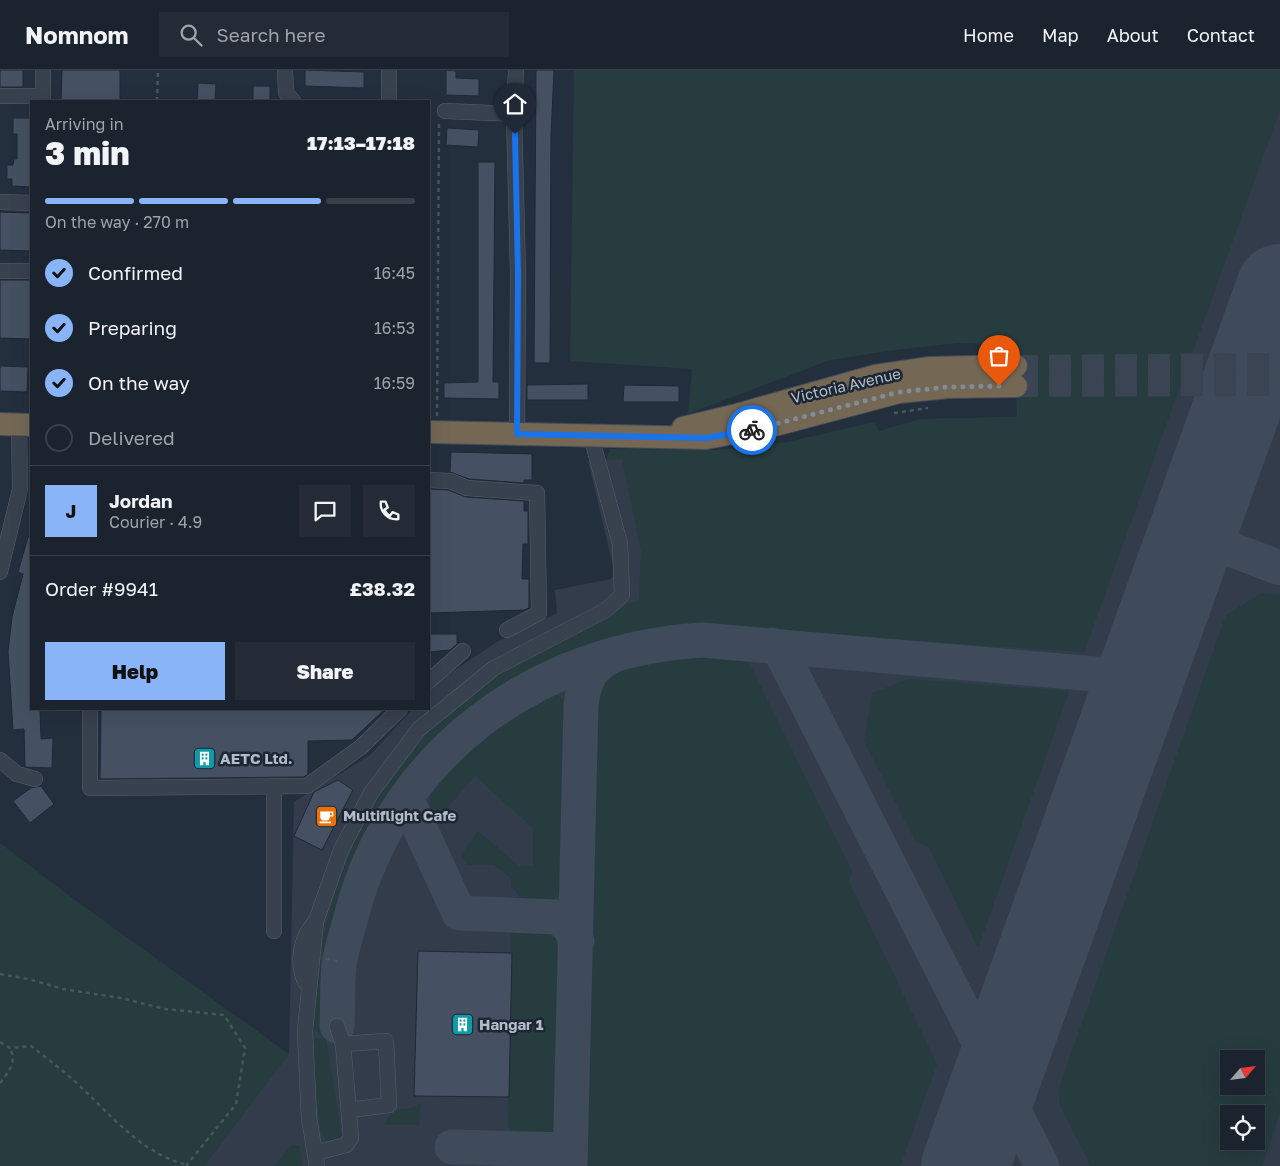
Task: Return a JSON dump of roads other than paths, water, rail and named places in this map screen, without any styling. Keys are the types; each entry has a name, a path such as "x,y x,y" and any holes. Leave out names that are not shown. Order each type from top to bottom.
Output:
{"highway":[{"name":"Victoria Avenue","path":"433,432 706,438 771,426 899,392 948,387 1016,376"}],"street":[{"path":"0,96 43,96 43,70"},
{"path":"285,70 286,93 292,100"},
{"path":"389,70 389,100"},
{"path":"516,70 514,114 518,274 517,434"},
{"path":"442,115 514,114"},
{"path":"0,202 30,203"},
{"path":"0,271 30,272"},
{"path":"0,572 20,489 17,425"},
{"path":"337,1026 343,1044 351,1138 346,1145 316,1159 309,1118 305,1034 309,990 316,921 345,842 371,793 420,729 494,668 606,610 622,595 620,544 591,436"},
{"path":"430,480 450,481 467,488 537,493 539,612 508,630"},
{"path":"430,680 463,651"},
{"path":"90,710 90,788 307,786 361,747 399,710"},
{"path":"0,760 17,774 35,779"},
{"path":"274,786 274,931"},
{"path":"343,1044 386,1041 389,1105 349,1110"}],"tunnel":[{"path":"1016,366 1280,364"},
{"path":"1016,386 1280,385"}],"place":[{"name":"AETC Ltd.","path":"204,759"},
{"name":"Multiflight Cafe","path":"327,816"},
{"name":"Hangar 1","path":"463,1025"}]}
